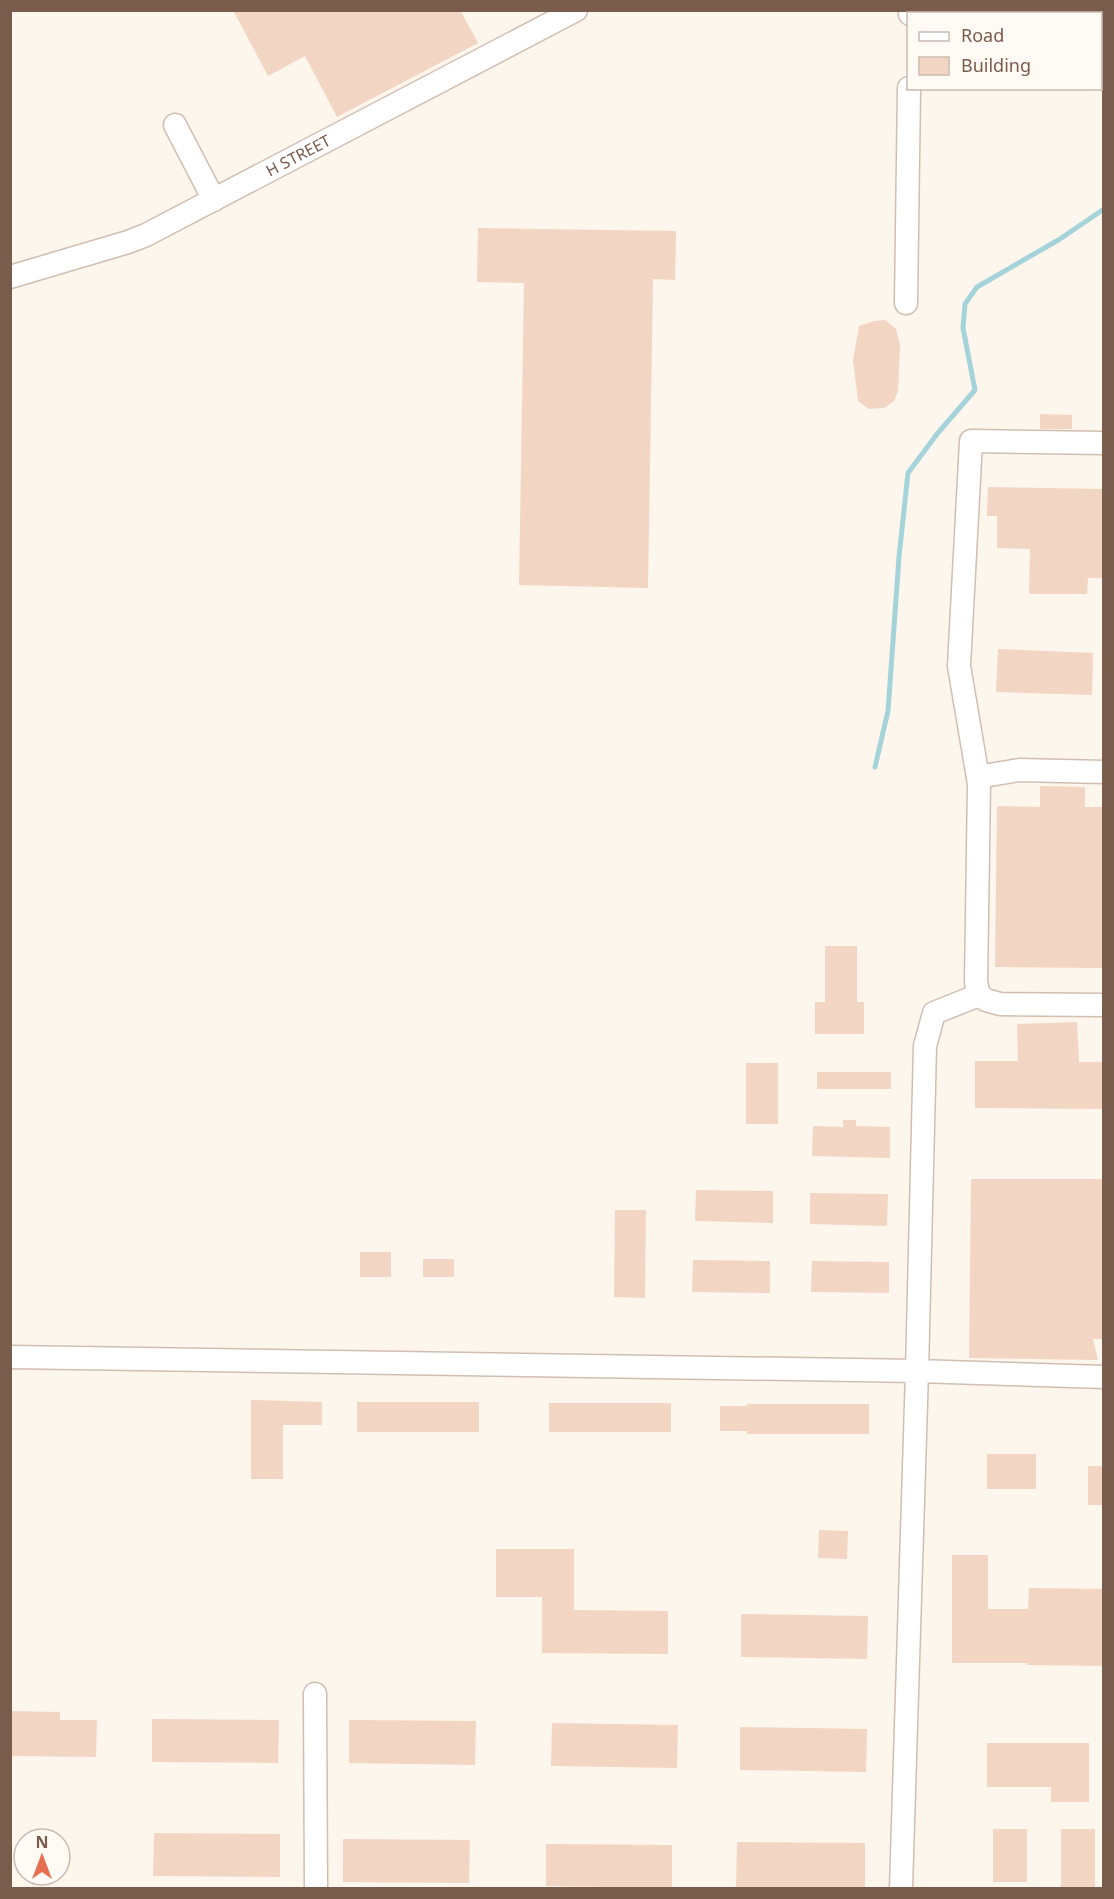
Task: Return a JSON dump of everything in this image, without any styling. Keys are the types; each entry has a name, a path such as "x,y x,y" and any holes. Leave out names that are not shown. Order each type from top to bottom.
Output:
{"street":[{"name":"H STREET","path":"10,277 128,242 214,200 576,10"},
{"path":"906,303 909,90"},
{"path":"175,125 214,200"},
{"path":"1104,443 971,441 959,666 978,777 976,982 979,995 986,1000 1000,1004 1104,1005"},
{"path":"978,777 1019,770 1104,772"},
{"path":"901,1888 925,1046 934,1013 979,995"},
{"path":"10,1357 917,1371 1104,1377"},
{"path":"315,1694 316,1888"}],"building":[{"path":"233,10 460,10 478,43 337,117 305,56 268,76"},
{"path":"478,228 676,231 675,280 653,279 648,588 519,585 524,283 477,282"},
{"path":"885,320 896,329 900,345 898,391 894,401 884,408 869,409 858,401 853,360 859,326"},
{"path":"1040,414 1072,415 1072,429 1040,429"},
{"path":"988,487 1104,489 1104,578 1088,578 1087,594 1029,594 1030,549 997,548 997,516 987,516"},
{"path":"998,649 1093,653 1092,695 996,692"},
{"path":"1040,786 1085,787 1085,807 1104,807 1104,968 995,967 997,806 1040,807"},
{"path":"825,946 857,946 857,1002 864,1002 864,1034 815,1034 815,1002 825,1002"},
{"path":"1077,1022 1079,1062 1104,1062 1104,1109 975,1108 975,1061 1018,1061 1017,1024"},
{"path":"746,1063 778,1063 778,1124 746,1124"},
{"path":"817,1072 891,1072 891,1089 817,1089"},
{"path":"843,1120 856,1120 856,1126 890,1127 890,1158 812,1156 813,1126 843,1127"},
{"path":"971,1179 1104,1179 1104,1339 1093,1339 1098,1360 969,1358"},
{"path":"696,1190 773,1191 773,1223 695,1221"},
{"path":"810,1193 888,1194 887,1226 810,1224"},
{"path":"615,1210 646,1210 645,1298 614,1297"},
{"path":"360,1252 391,1252 391,1277 360,1277"},
{"path":"423,1259 454,1259 454,1277 423,1277"},
{"path":"693,1260 770,1261 770,1293 692,1292"},
{"path":"812,1261 889,1262 889,1293 811,1292"},
{"path":"251,1400 322,1402 322,1425 283,1425 283,1479 251,1479"},
{"path":"357,1402 479,1402 479,1432 357,1432"},
{"path":"549,1403 671,1403 671,1432 549,1432"},
{"path":"747,1404 869,1404 869,1434 747,1434 747,1431 720,1431 720,1406 747,1406"},
{"path":"987,1454 1036,1454 1036,1489 987,1489"},
{"path":"1088,1466 1104,1466 1104,1505 1088,1505"},
{"path":"819,1530 848,1531 847,1559 818,1558"},
{"path":"496,1549 574,1549 574,1610 668,1611 668,1654 542,1653 542,1597 496,1597"},
{"path":"952,1555 988,1555 988,1609 1028,1609 1029,1588 1104,1589 1104,1666 952,1663"},
{"path":"741,1614 868,1616 867,1659 741,1657"},
{"path":"10,1711 60,1712 60,1720 97,1720 96,1757 10,1756"},
{"path":"152,1719 279,1720 278,1763 152,1762"},
{"path":"349,1720 476,1721 475,1765 349,1763"},
{"path":"552,1723 678,1725 677,1768 551,1766"},
{"path":"740,1727 867,1729 866,1772 740,1770"},
{"path":"987,1743 1089,1743 1089,1802 1051,1802 1051,1787 987,1787"},
{"path":"993,1829 1027,1829 1027,1882 993,1882"},
{"path":"1061,1829 1095,1829 1095,1888 1061,1888"},
{"path":"154,1833 280,1834 280,1877 153,1876"},
{"path":"343,1839 470,1840 469,1883 343,1882"},
{"path":"737,1842 865,1843 865,1888 736,1888"},
{"path":"546,1844 672,1845 672,1888 546,1886"}],"waterway":[{"path":"875,767 888,711 899,557 908,473 937,434 975,390 963,328 965,304 977,287 1060,239 1104,209"}]}
